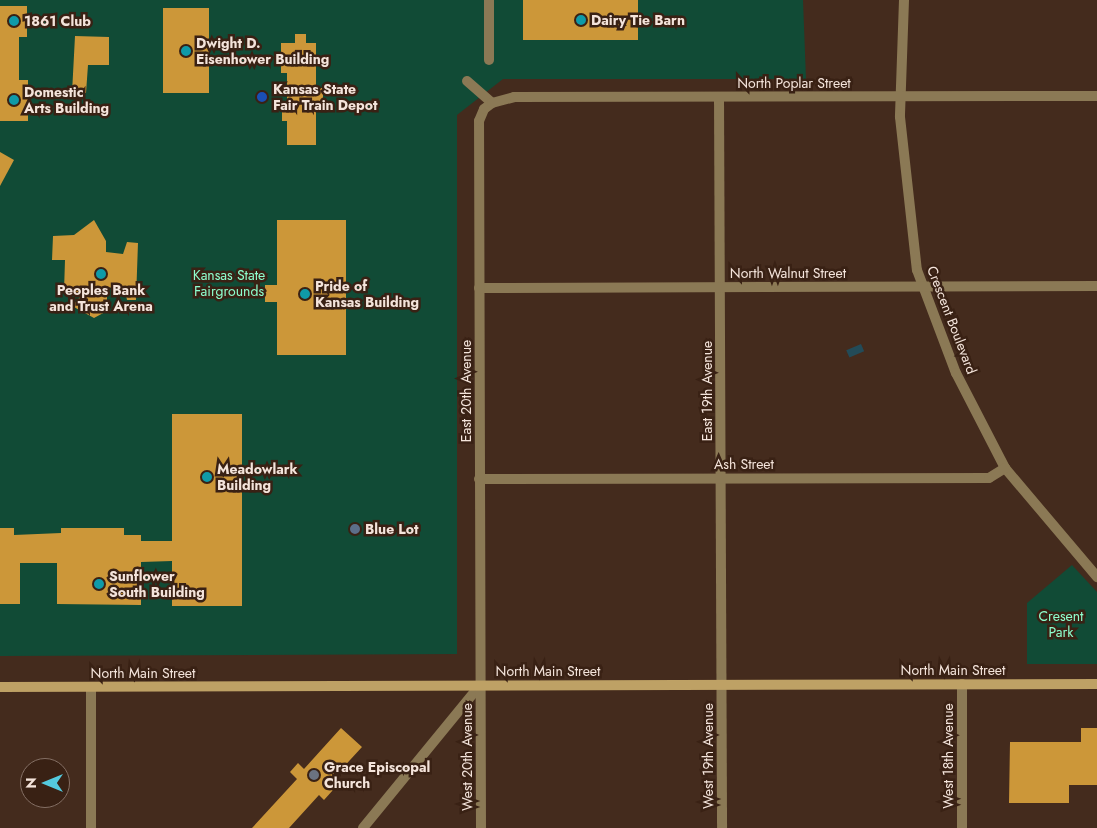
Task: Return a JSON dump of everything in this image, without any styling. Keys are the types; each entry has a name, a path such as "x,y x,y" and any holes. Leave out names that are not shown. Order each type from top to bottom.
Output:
{"main road":[{"name":"North Main Street","path":"0,687 1097,684"}],"street":[{"path":"489,0 489,60"},
{"name":"Crescent Boulevard","path":"904,0 900,117 918,270 972,408 1005,468 1097,577"},
{"path":"468,80 492,103"},
{"name":"North Poplar Street","path":"492,103 514,97 1097,96"},
{"name":"East 19th Avenue","path":"719,97 721,684"},
{"name":"East 20th Avenue","path":"480,685 479,121 484,109 492,103"},
{"name":"North Walnut Street","path":"479,288 1097,286"},
{"name":"Ash Street","path":"479,478 990,478 1005,468"},
{"name":"West 19th Avenue","path":"721,684 722,828"},
{"name":"West 18th Avenue","path":"962,684 962,828"},
{"path":"363,828 480,685"},
{"name":"West 20th Avenue","path":"480,685 481,828"},
{"path":"91,687 91,828"}],"green space":[{"name":"Kansas State Fairgrounds","path":"0,0 803,0 806,79 503,79 457,115 457,654 0,656"},
{"name":"Cresent Park","path":"1072,565 1097,592 1097,664 1027,664 1027,603"}],"water":[{"path":"861,344 864,351 849,358 846,350"}],"building":[{"name":"Dairy Tie Barn","path":"523,0 638,0 638,40 523,40"},
{"path":"0,6 27,6 27,37 19,37 19,80 28,80 28,121 0,121"},
{"name":"Dwight D. Eisenhower Building","path":"163,8 209,8 209,93 163,93"},
{"path":"295,34 306,34 306,43 316,43 316,88 323,88 323,106 316,106 316,145 287,145 287,121 282,121 282,110 287,110 287,73 281,73 281,43 295,43"},
{"path":"75,36 109,37 109,65 88,65 86,93 72,93"},
{"path":"0,152 14,160 0,186"},
{"name":"Peoples Bank and Trust Arena","path":"94,220 106,241 106,252 123,254 127,242 138,243 136,300 127,300 124,286 107,288 107,311 94,318 72,306 82,295 64,291 65,260 52,260 53,236 74,235"},
{"name":"Pride of Kansas Building","path":"277,220 346,220 346,355 277,355 277,302 265,302 265,285 277,285"},
{"path":"172,414 242,414 242,606 172,606 172,561 141,562 141,605 57,604 57,563 20,563 20,604 0,604 0,528 14,528 14,535 61,533 61,528 124,528 124,535 141,535 141,541 172,541"},
{"name":"Grace Episcopal Church","path":"341,728 362,747 327,785 333,790 324,800 319,795 289,828 252,828 297,779 290,772 298,763 304,769"},
{"path":"1081,728 1097,728 1097,785 1069,785 1069,803 1009,803 1010,742 1081,742"}],"place":[{"name":"Dairy Tie Barn","path":"581,20"},
{"name":"1861 Club","path":"14,21"},
{"name":"Dwight D. Eisenhower Building","path":"186,51"},
{"name":"Kansas State Fair Train Depot","path":"262,97"},
{"name":"Domestic Arts Building","path":"14,100"},
{"name":"Peoples Bank and Trust Arena","path":"101,274"},
{"name":"Pride of Kansas Building","path":"305,294"},
{"name":"Meadowlark Building","path":"207,477"},
{"name":"Blue Lot","path":"355,529"},
{"name":"Sunflower South Building","path":"99,584"},
{"name":"Grace Episcopal Church","path":"314,775"}]}
